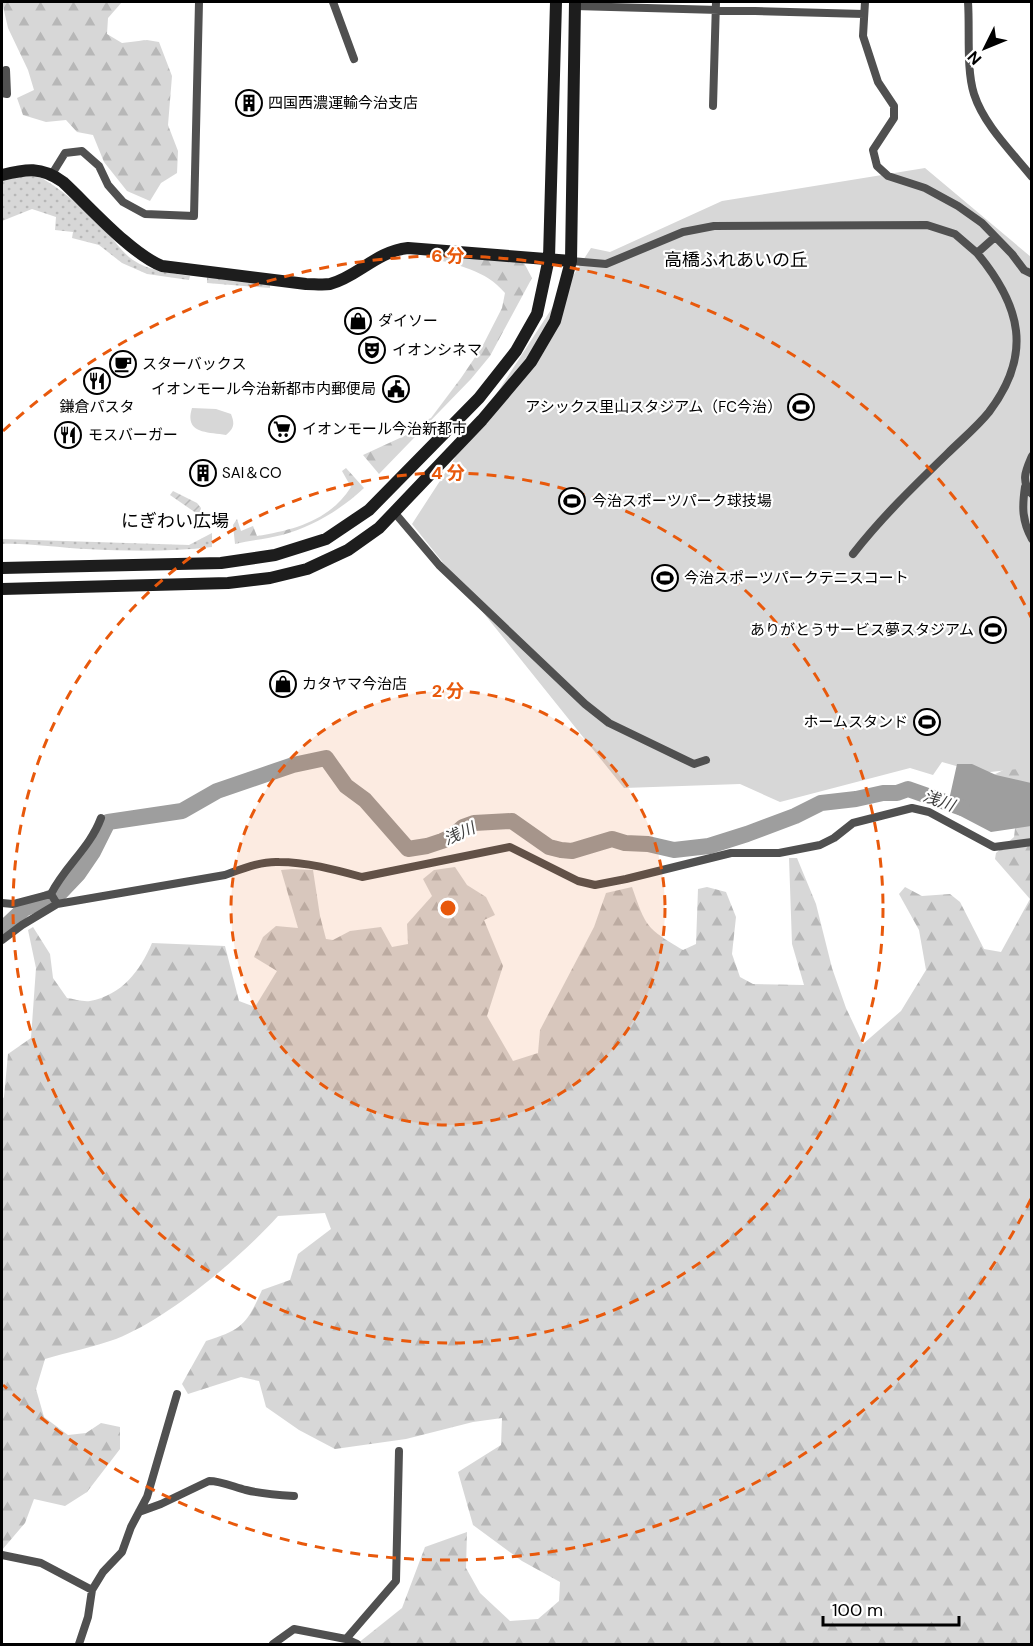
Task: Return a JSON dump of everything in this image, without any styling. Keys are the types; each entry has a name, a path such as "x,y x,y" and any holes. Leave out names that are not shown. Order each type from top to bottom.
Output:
{"street":[{"path":"52,174 65,153 82,151 99,166 108,185 123,202 145,214 194,216 199,2"},
{"path":"333,2 354,59"},
{"path":"2,568 221,562 275,555 326,538 369,510 480,398 516,351 537,314 549,258 555,2"},
{"path":"865,2 863,36 869,59 878,82 894,106 894,118 873,150 877,166 888,176 925,188 958,206 982,223 1024,270 1032,274"},
{"path":"968,2 973,93 985,119 1032,177"},
{"path":"2,589 228,583 270,579 307,569 348,550 380,528 482,420 531,362 555,321 571,261 575,4 715,6 864,14"},
{"path":"713,106 715,6"},
{"path":"2,93 7,94 6,70"},
{"path":"2,175 38,170 52,174 137,252 162,266 306,284 329,284 347,277 392,250 408,248 606,264 683,232 714,226 927,225 955,234 977,253 996,276 1012,308 1019,346 1017,361 1012,376 988,413 883,518 853,554"},
{"path":"977,253 995,237"},
{"path":"1032,456 1024,476 1029,490 1022,503 1023,521 1032,539"},
{"path":"394,512 439,565 585,704 609,723 694,764 706,760"},
{"path":"2,940 57,904 225,875 247,867 278,861 362,877 510,847 579,881 595,885 730,853 778,853 820,845 834,838 853,823 912,808 929,812 994,847 1032,842"},
{"path":"2,903 13,904 51,894 58,880 88,844 101,818"},
{"path":"51,894 57,904"},
{"path":"79,1644 88,1617 92,1590 103,1572 122,1552 130,1527 147,1497 177,1394"},
{"path":"346,1639 396,1581 399,1451"},
{"path":"139,1512 209,1481 260,1493 294,1496"},
{"path":"2,1555 41,1563 92,1590"},
{"path":"273,1644 294,1629 346,1639 357,1644"}],"green space":[{"path":"2,2 122,2 108,18 107,34 122,43 147,40 159,42 172,76 168,125 178,151 177,173 161,183 150,201 127,191 104,162 93,135 77,132 66,120 46,122 23,115 17,98 34,90 28,70 8,28"},
{"path":"925,168 1031,257 1031,765 1019,769 981,773 942,762 933,775 910,768 780,802 740,784 624,788 412,524 591,248 610,252 722,201"},
{"path":"32,173 74,201 133,260 167,273 190,276 189,280 147,274 122,263 99,245 72,238 73,232 55,230 56,217 32,209 2,221 2,178"},
{"path":"425,252 523,261 532,278 490,356 471,379 379,474 363,455 415,431 414,426 431,418 482,347 502,308 505,293 489,279 470,270 430,258"},
{"path":"207,277 270,283 270,288 207,283"},
{"path":"192,408 216,409 231,414 232,428 226,435 199,430 191,423"},
{"path":"346,468 364,488 336,510 293,532 235,544 233,525 237,519 241,531 253,526 257,536 298,527 333,508 351,487 342,471"},
{"path":"173,491 197,503 201,508 200,512 196,513 170,495"},
{"path":"212,533 212,547 180,550 118,550 2,544 2,539 189,545"},
{"path":"1031,756 1031,799 972,786"},
{"path":"1031,813 1031,1644 357,1644 402,1608 425,1547 467,1532 466,1568 480,1593 510,1621 538,1619 559,1601 560,1582 522,1561 473,1525 458,1472 501,1445 502,1418 473,1422 406,1439 335,1449 299,1430 266,1407 259,1381 241,1377 188,1394 182,1384 206,1341 228,1333 242,1324 252,1311 262,1290 290,1280 298,1254 331,1229 325,1213 278,1216 224,1268 158,1317 116,1339 45,1359 36,1389 44,1417 68,1435 86,1433 101,1423 120,1427 120,1449 87,1492 65,1506 34,1499 25,1523 2,1550 2,1100 8,1054 31,1038 36,968 28,930 33,927 50,954 53,978 67,998 90,1001 112,993 136,972 152,943 225,946 239,1001 255,1007 277,971 254,957 263,937 276,926 298,928 281,870 313,870 326,939 333,940 350,931 381,927 392,947 408,944 407,924 432,896 423,879 434,870 455,867 467,885 486,897 495,915 484,920 503,966 487,1016 513,1061 538,1053 540,1030 594,927 606,893 632,887 649,925 654,931 683,950 696,944 698,889 707,887 726,892 736,917 732,954 740,977 753,984 804,985 792,944 789,858 797,858 816,904 832,968 846,1008 863,1044 901,1011 926,970 919,930 899,894 905,887 922,896 950,894 960,902 984,949 1001,952 1030,899 995,859 996,853 1014,837 1016,820"}],"shaded area":[{"path":"957,764 972,764 996,775 1031,783 1031,826 991,832 947,809"}],"waterway":[{"name":"浅川","path":"2,930 24,909 59,894 78,874 93,852 108,822 182,811 217,791 293,765 326,758 346,786 365,800 408,849 442,841 453,836 463,827 474,823 512,821 549,847 561,850 572,851 612,839 674,850 709,846 795,816 821,803 883,793 897,793 908,789 962,808"}],"place":[{"name":"四国西濃運輸今治支店","path":"249,103"},
{"name":"ダイソー","path":"358,321"},
{"name":"イオンシネマ","path":"372,350"},
{"name":"スターバックス","path":"123,364"},
{"name":"鎌倉パスタ","path":"97,381"},
{"name":"イオンモール今治新都市内郵便局","path":"396,389"},
{"name":"アシックス里山スタジアム（FC今治）","path":"801,407"},
{"name":"イオンモール今治新都市","path":"282,429"},
{"name":"モスバーガー","path":"68,435"},
{"name":"SAI＆CO","path":"203,473"},
{"name":"今治スポーツパーク球技場","path":"572,501"},
{"name":"今治スポーツパークテニスコート","path":"665,578"},
{"name":"ありがとうサービス夢スタジアム","path":"993,630"},
{"name":"カタヤマ今治店","path":"283,684"},
{"name":"ホームスタンド","path":"927,722"}],"district":[{"name":"高橋ふれあいの丘","path":"736,260"},
{"name":"にぎわい広場","path":"175,521"}]}
